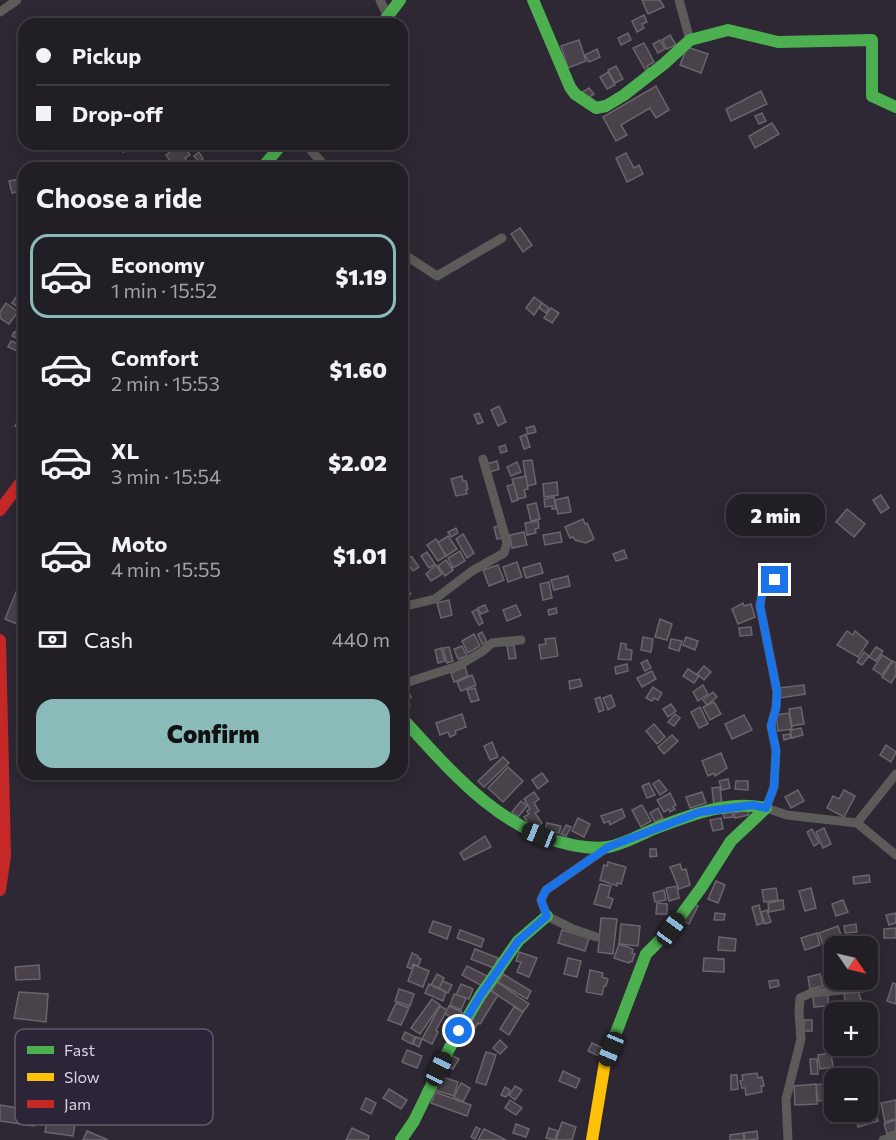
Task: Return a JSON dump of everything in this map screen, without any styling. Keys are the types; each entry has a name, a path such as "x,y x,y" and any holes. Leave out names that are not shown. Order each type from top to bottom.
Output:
{"street":[{"path":"0,12 17,0"},
{"path":"380,0 384,18"},
{"path":"386,18 400,0"},
{"path":"533,0 570,87 575,94 597,108 606,106 624,95 665,63 690,39 728,30 778,42 872,40 872,96 896,107"},
{"path":"679,0 690,39"},
{"path":"266,162 277,150"},
{"path":"311,150 322,162"},
{"path":"408,257 436,276 502,238"},
{"path":"408,606 435,599 472,571 504,553 507,543 483,459"},
{"path":"0,510 18,486"},
{"path":"592,1140 605,1062 646,954 671,929 731,841 766,808 774,787 776,750 771,726 777,692 760,606 763,586 769,580 775,580"},
{"path":"0,640 5,856 0,890"},
{"path":"408,682 458,666 492,643 521,640"},
{"path":"408,725 444,764 484,800 520,827 558,842 585,847 608,847"},
{"path":"857,823 896,774"},
{"path":"596,937 547,916 541,900 546,890 608,847 700,812 753,805 787,815 857,823 896,855"},
{"path":"401,1140 414,1121 449,1049 480,996 518,941 547,916"},
{"path":"788,1140 786,1099 801,1039 800,998 811,993 842,990"},
{"path":"883,1140 896,1136"}],"building":[{"path":"642,0 660,0 664,7 648,14"},
{"path":"644,15 647,22 642,24 644,28 637,32 632,21"},
{"path":"628,33 631,40 621,45 618,38"},
{"path":"670,35 676,45 667,49 662,40"},
{"path":"579,40 586,61 568,68 561,46"},
{"path":"660,40 665,49 658,53 653,44"},
{"path":"644,43 654,62 647,66 649,69 646,71 633,48"},
{"path":"687,47 708,54 701,73 680,65"},
{"path":"597,49 600,57 589,62 585,55"},
{"path":"616,66 623,79 615,83 608,70"},
{"path":"608,72 615,85 607,89 600,77"},
{"path":"656,86 669,110 656,118 650,108 621,125 627,135 616,141 603,117"},
{"path":"589,88 594,94 586,99 581,93"},
{"path":"761,91 767,104 731,121 726,109"},
{"path":"762,113 766,121 759,124 755,116"},
{"path":"772,123 779,134 755,148 749,136"},
{"path":"173,150 186,150 190,155 185,158 185,162 171,162 166,155"},
{"path":"199,152 203,159 199,162 194,156"},
{"path":"626,153 634,168 639,165 643,174 627,182 616,158"},
{"path":"18,179 18,192 12,193 9,181"},
{"path":"520,228 532,245 523,252 511,234"},
{"path":"18,295 18,307 12,303"},
{"path":"534,297 542,303 534,315 526,308"},
{"path":"6,303 18,312 9,324 0,318 0,312"},
{"path":"542,303 549,308 546,313 539,308"},
{"path":"551,308 559,313 552,323 544,318"},
{"path":"14,332 18,334 18,339 12,336"},
{"path":"11,341 18,344 18,351 8,347"},
{"path":"499,406 506,422 498,426 491,410"},
{"path":"479,413 483,422 478,424 474,415"},
{"path":"534,426 536,432 528,434 526,428"},
{"path":"526,434 530,447 524,449 520,437"},
{"path":"505,445 507,451 501,453 499,447"},
{"path":"532,460 536,484 527,486 523,461"},
{"path":"497,461 499,469 490,472 487,464"},
{"path":"517,462 521,472 511,476 507,467"},
{"path":"462,476 463,481 466,481 467,494 456,496 451,479"},
{"path":"526,476 528,489 524,490 526,497 518,499 512,479"},
{"path":"557,482 558,495 544,497 543,484"},
{"path":"514,484 518,500 512,502 507,486"},
{"path":"881,495 889,508 881,513 873,500"},
{"path":"554,497 556,509 552,509 552,506 545,507 544,499"},
{"path":"568,497 571,512 558,514 555,500"},
{"path":"536,503 540,519 531,521 527,505"},
{"path":"847,509 865,524 854,537 836,522"},
{"path":"751,517 755,529 745,532 741,520"},
{"path":"583,519 594,539 586,543 575,540 573,537 570,538 565,527"},
{"path":"538,521 539,528 535,529 536,533 527,535 525,523"},
{"path":"499,526 502,538 497,539 494,527"},
{"path":"456,528 458,533 451,537 448,532"},
{"path":"524,532 527,545 512,548 510,535"},
{"path":"560,532 562,542 545,545 543,535"},
{"path":"463,534 474,553 467,558 456,539"},
{"path":"448,536 457,549 446,556 437,543"},
{"path":"436,539 446,556 438,561 427,545"},
{"path":"624,550 627,558 616,561 613,554"},
{"path":"460,551 465,561 453,568 448,558"},
{"path":"427,552 435,564 429,568 421,556"},
{"path":"408,556 412,557 419,567 413,571 408,564"},
{"path":"446,560 453,570 445,576 438,566"},
{"path":"517,562 522,577 508,582 503,567"},
{"path":"540,563 543,573 526,578 523,568"},
{"path":"436,565 442,574 431,581 426,574"},
{"path":"498,565 504,580 489,586 483,570"},
{"path":"568,576 570,586 554,590 551,580"},
{"path":"549,582 552,598 543,600 540,584"},
{"path":"17,590 18,590 17,624 5,619"},
{"path":"449,600 452,615 441,618 437,603"},
{"path":"743,603 744,606 751,604 755,617 738,624 732,609"},
{"path":"485,605 488,611 481,614 478,608"},
{"path":"516,605 521,615 507,621 503,610"},
{"path":"556,608 557,613 549,615 548,610"},
{"path":"477,609 483,623 479,625 472,612"},
{"path":"660,619 672,624 667,640 655,637"},
{"path":"751,627 752,635 740,636 739,628"},
{"path":"847,631 853,635 855,631 868,642 858,657 837,645"},
{"path":"482,632 487,642 482,644 478,634"},
{"path":"474,634 480,646 468,653 462,641"},
{"path":"643,637 653,639 651,652 641,650"},
{"path":"686,637 698,641 695,650 683,645"},
{"path":"555,638 558,656 541,659 539,645 546,644 545,639"},
{"path":"671,639 682,641 679,651 669,648"},
{"path":"621,643 626,644 626,649 632,650 631,660 618,659"},
{"path":"514,645 516,658 509,659 507,646"},
{"path":"462,646 467,656 458,659 454,649"},
{"path":"449,647 453,661 447,663 443,648"},
{"path":"876,647 883,651 876,661 869,657"},
{"path":"441,648 445,661 438,663 435,650"},
{"path":"864,652 869,656 862,665 857,662"},
{"path":"882,655 892,661 882,675 873,669"},
{"path":"647,660 651,668 645,671 641,663"},
{"path":"893,661 896,663 896,675 891,683 882,677"},
{"path":"627,664 628,671 616,674 615,667"},
{"path":"704,666 711,672 704,680 697,674"},
{"path":"465,667 468,676 454,682 451,673"},
{"path":"688,669 699,676 694,683 683,676"},
{"path":"652,671 656,679 642,687 637,678"},
{"path":"472,675 476,685 461,691 457,682"},
{"path":"580,679 582,686 570,689 569,681"},
{"path":"703,685 708,694 698,701 693,692"},
{"path":"804,685 805,694 780,698 779,688"},
{"path":"653,687 662,693 658,700 654,698 652,701 646,698"},
{"path":"475,688 479,700 471,702 467,690"},
{"path":"713,692 717,697 707,705 703,700"},
{"path":"611,695 615,706 608,710 603,698"},
{"path":"600,697 604,710 599,712 595,699"},
{"path":"714,702 721,714 710,720 703,707"},
{"path":"671,704 676,711 668,717 663,709"},
{"path":"700,707 708,724 699,728 691,712"},
{"path":"801,707 804,724 792,726 789,709"},
{"path":"789,713 792,729 778,731 776,715"},
{"path":"462,714 466,727 455,731 456,734 450,737 448,732 440,735 436,723"},
{"path":"675,714 680,718 674,726 668,722"},
{"path":"744,715 752,730 732,739 725,724"},
{"path":"654,724 665,737 657,744 646,731"},
{"path":"801,728 803,735 792,738 790,730"},
{"path":"790,734 791,738 784,740 783,735"},
{"path":"672,735 678,741 664,754 658,747"},
{"path":"492,742 498,757 490,760 484,746"},
{"path":"886,745 896,752 891,762 880,755"},
{"path":"721,753 727,768 715,776 714,773 708,776 702,761"},
{"path":"503,757 509,763 484,787 478,781"},
{"path":"508,767 523,781 503,802 488,788"},
{"path":"542,773 548,781 538,789 532,780"},
{"path":"728,779 730,788 722,790 719,781"},
{"path":"659,780 667,790 660,795 653,784"},
{"path":"736,781 748,781 748,790 735,789"},
{"path":"649,783 655,795 647,798 642,786"},
{"path":"720,787 722,805 714,806 712,788"},
{"path":"798,790 804,801 791,808 785,797"},
{"path":"844,790 855,796 844,817 827,808 833,796 839,799"},
{"path":"534,792 539,799 534,803 539,811 535,813 542,823 533,830 524,817 529,814 527,811 530,809 524,799"},
{"path":"702,792 706,803 690,808 686,797"},
{"path":"670,793 676,805 673,807 675,809 664,812 657,800"},
{"path":"521,801 527,806 518,817 512,812"},
{"path":"642,805 651,821 641,827 632,810"},
{"path":"658,808 663,818 655,822 650,813"},
{"path":"622,809 625,817 610,825 609,821 604,823 601,816"},
{"path":"748,810 749,815 735,818 734,813"},
{"path":"732,812 733,817 724,818 723,814"},
{"path":"578,818 590,824 584,837 572,831"},
{"path":"721,818 723,829 713,831 710,820"},
{"path":"547,823 561,826 559,833 545,830"},
{"path":"566,825 571,827 566,836 561,834"},
{"path":"824,828 831,844 823,848 816,832"},
{"path":"812,829 819,843 814,846 807,832"},
{"path":"485,836 491,847 464,860 460,853"},
{"path":"650,849 656,849 657,856 650,857"},
{"path":"608,862 626,867 621,884 617,883 617,886 600,880 604,865 607,866"},
{"path":"680,864 682,870 686,869 690,885 679,889 670,867"},
{"path":"869,875 870,882 854,884 853,877"},
{"path":"716,881 725,885 718,903 708,899"},
{"path":"600,884 611,886 608,897 613,899 610,908 594,904"},
{"path":"677,886 679,898 669,901 666,888"},
{"path":"776,888 778,900 764,902 762,890"},
{"path":"811,888 816,908 805,911 799,891"},
{"path":"664,890 666,900 655,902 653,893"},
{"path":"783,900 784,909 769,912 768,903"},
{"path":"843,900 848,912 836,916 832,904"},
{"path":"691,902 698,906 689,924 681,920"},
{"path":"657,903 667,904 667,914 656,914"},
{"path":"759,905 763,923 757,925 752,907"},
{"path":"767,910 771,922 765,924 761,912"},
{"path":"715,913 725,914 724,920 714,920"},
{"path":"896,913 896,923 889,925 886,915"},
{"path":"601,918 617,919 613,954 598,952"},
{"path":"433,921 451,927 447,939 429,932"},
{"path":"621,924 640,926 638,946 619,944"},
{"path":"856,924 857,932 845,933 844,926"},
{"path":"838,926 841,936 824,936 823,945 819,933"},
{"path":"896,928 896,938 884,938 884,929"},
{"path":"460,930 484,939 481,947 457,938"},
{"path":"562,930 589,938 585,951 558,943"},
{"path":"817,933 820,945 805,950 801,938"},
{"path":"719,937 736,939 735,951 718,950"},
{"path":"619,944 633,949 632,953 635,954 632,962 614,958"},
{"path":"475,949 498,958 494,968 471,959"},
{"path":"519,952 537,958 529,977 517,972 521,962 516,961"},
{"path":"412,953 421,959 418,966 413,964 412,969 407,967"},
{"path":"568,958 581,961 577,977 564,974"},
{"path":"704,958 724,959 724,972 703,971"},
{"path":"39,965 40,979 16,980 15,967"},
{"path":"414,965 429,971 423,987 408,981"},
{"path":"467,966 489,977 484,987 462,975"},
{"path":"590,970 603,973 602,977 608,979 602,995 586,992"},
{"path":"437,974 444,978 439,988 431,985"},
{"path":"503,974 531,991 527,999 498,982"},
{"path":"820,974 823,986 810,989 808,977"},
{"path":"778,980 779,986 770,988 769,981"},
{"path":"443,981 452,985 448,993 439,988"},
{"path":"497,982 529,1004 523,1012 491,991"},
{"path":"893,983 896,984 896,1004 887,1001"},
{"path":"429,984 446,992 443,1001 425,993"},
{"path":"461,984 473,989 469,999 456,995"},
{"path":"399,989 414,994 410,1006 395,1001"},
{"path":"488,989 498,995 480,1024 478,1023 475,1028 467,1023"},
{"path":"858,990 862,1002 842,1002 845,1000 844,994"},
{"path":"19,992 48,994 46,1022 14,1018"},
{"path":"454,994 466,998 461,1010 450,1005"},
{"path":"828,995 828,1002 824,1002 824,1006 814,1007 813,996"},
{"path":"432,999 440,1005 420,1034 411,1028"},
{"path":"396,1003 409,1008 401,1025 388,1020"},
{"path":"440,1006 447,1010 436,1030 438,1032 432,1044 422,1039"},
{"path":"449,1006 462,1012 458,1021 445,1014"},
{"path":"514,1007 523,1012 509,1035 500,1029"},
{"path":"804,1020 812,1020 812,1031 804,1031"},
{"path":"405,1032 415,1037 412,1044 402,1039"},
{"path":"416,1037 422,1039 419,1047 413,1044"},
{"path":"500,1040 507,1047 500,1054 493,1048"},
{"path":"592,1043 603,1048 599,1056 588,1051"},
{"path":"407,1050 422,1056 417,1068 402,1062"},
{"path":"486,1052 496,1055 486,1085 476,1082"},
{"path":"451,1055 459,1059 453,1069 445,1065"},
{"path":"818,1055 831,1056 833,1067 820,1069"},
{"path":"810,1059 817,1059 818,1074 811,1074"},
{"path":"563,1071 580,1079 576,1088 559,1081"},
{"path":"757,1073 758,1078 762,1077 764,1086 761,1086 762,1092 746,1095 745,1088 742,1088 740,1081 743,1080 742,1075"},
{"path":"731,1075 737,1075 738,1089 731,1090"},
{"path":"440,1076 458,1082 454,1096 435,1090"},
{"path":"461,1083 470,1088 463,1102 454,1097"},
{"path":"816,1084 817,1104 795,1105 794,1086"},
{"path":"824,1084 824,1100 818,1101 816,1085"},
{"path":"515,1086 522,1090 515,1100 509,1095"},
{"path":"505,1087 510,1090 506,1097 501,1095"},
{"path":"389,1089 407,1100 401,1109 383,1098"},
{"path":"435,1092 471,1105 467,1116 431,1103"},
{"path":"366,1098 376,1103 371,1114 361,1109"},
{"path":"510,1100 522,1108 516,1115 505,1108"},
{"path":"896,1100 896,1119 885,1122 881,1103"},
{"path":"0,1105 15,1108 15,1123 0,1121"},
{"path":"896,1120 896,1131 887,1134 884,1124"},
{"path":"562,1122 576,1127 572,1140 556,1140"},
{"path":"857,1122 875,1122 858,1127"},
{"path":"516,1124 529,1129 526,1137 513,1133"},
{"path":"46,1125 75,1125 73,1136 45,1132"},
{"path":"476,1127 480,1129 475,1139 471,1137"},
{"path":"352,1128 369,1136 368,1140 346,1140"},
{"path":"549,1128 558,1131 555,1140 546,1138"},
{"path":"484,1129 506,1140 478,1140"},
{"path":"87,1131 108,1140 83,1140"},
{"path":"757,1131 758,1139 745,1140 744,1133"},
{"path":"743,1133 744,1140 730,1140 730,1135"}],"traffic: fast":[{"path":"386,18 400,0"},
{"path":"533,0 570,87 575,94 596,108 606,106 624,95 690,40 728,30 778,42 872,40 872,96 896,107"},
{"path":"267,162 277,150"},
{"path":"408,724 457,777 499,812 546,838 572,845 595,848 614,846 698,813 725,807 766,808 731,841 671,929 646,954 608,1054"},
{"path":"401,1140 414,1121 449,1049 480,996 518,941 547,916"}],"traffic: slow":[{"path":"592,1140 608,1054"}],"traffic: jam":[{"path":"0,510 18,486"},
{"path":"0,640 5,856 0,890"}],"route":[{"path":"459,1031 518,941 547,916 541,900 546,890 608,847 700,812 753,805 766,808 774,787 776,750 771,726 777,692 760,606 763,586 769,580 775,580"}]}
